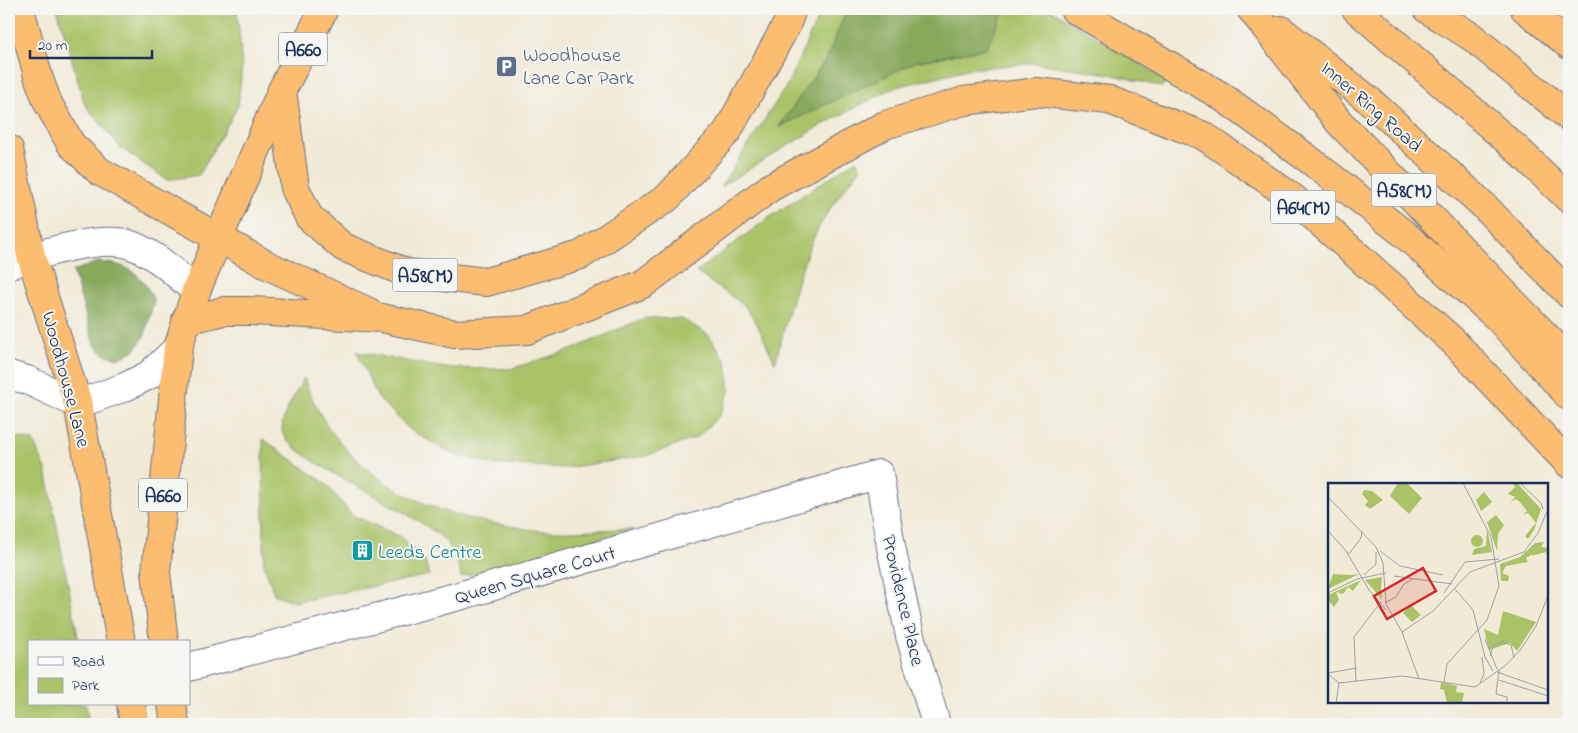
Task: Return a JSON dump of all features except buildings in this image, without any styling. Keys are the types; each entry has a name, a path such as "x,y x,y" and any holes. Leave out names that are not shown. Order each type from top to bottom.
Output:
{"highway":[{"path":"20,9 38,79 71,144 99,171 267,265 382,318"},
{"name":"A660","path":"164,640 156,572 178,348 196,291 282,90 324,9"},
{"name":"A58(M)","path":"282,90 295,188 309,217 343,247 407,273 486,282 581,255 667,198 727,132 786,26 792,9"},
{"name":"A58(M)","path":"1074,9 1222,96 1315,164 1403,234 1498,318 1569,396"},
{"name":"A58(M)","path":"1253,9 1339,122 1569,360"},
{"name":"Inner Ring Road","path":"1253,9 1384,114 1482,204 1569,294"},
{"path":"1356,9 1517,148 1569,199"},
{"path":"1427,9 1472,37 1569,117"},
{"path":"1525,9 1569,45"},
{"name":"A64(M)","path":"382,318 455,334 527,330 643,284 771,188 885,125 964,101 1037,92 1109,100 1204,136 1293,198 1453,341 1569,464"},
{"name":"Woodhouse Lane","path":"9,148 20,260 78,404 121,640"},
{"path":"186,320 224,311 382,318"},
{"path":"131,706 134,724"},
{"path":"172,706 175,724"}],"street":[{"path":"20,260 110,240 132,245 159,260 196,291"},
{"path":"9,375 27,380 78,404 125,387 149,375 178,348"},
{"name":"Queen Square Court","path":"190,667 449,599 879,474"},
{"name":"Providence Place","path":"879,474 891,547 910,636 936,724"}],"green space":[{"path":"57,9 237,9 242,67 238,106 199,175 167,180 121,148 85,105"},
{"path":"822,9 847,9 827,58 780,126 915,62 986,48 1005,9 1050,9 1166,80 1162,87 1110,74 1036,63 967,69 893,88 822,125 721,186 786,87"},
{"path":"847,9 1005,9 986,48 915,62 779,127 827,58"},
{"path":"856,160 861,168 830,208 808,250 797,282 775,363 758,326 744,305 696,272 767,219"},
{"path":"98,262 118,265 133,272 145,283 154,301 144,337 135,350 120,358 105,355 94,345 73,271"},
{"path":"644,318 682,319 709,335 726,361 730,389 720,415 698,437 646,456 566,468 489,464 450,453 409,429 378,398 357,352 446,368 510,369 571,350"},
{"path":"304,378 318,410 336,437 357,461 382,480 410,497 471,519 533,530 634,529 461,577 458,563 452,551 447,543 434,531 329,470 305,455 288,441 282,430 284,417"},
{"path":"9,435 33,441 46,470 79,640 28,640 28,706 86,706 89,724 9,724"},
{"path":"263,439 325,483 352,515 401,537 424,560 430,575 294,602 274,594 264,564"}],"place":[{"name":"Woodhouse Lane Car Park","path":"507,66"},
{"name":"Leeds Centre","path":"362,551"}]}
